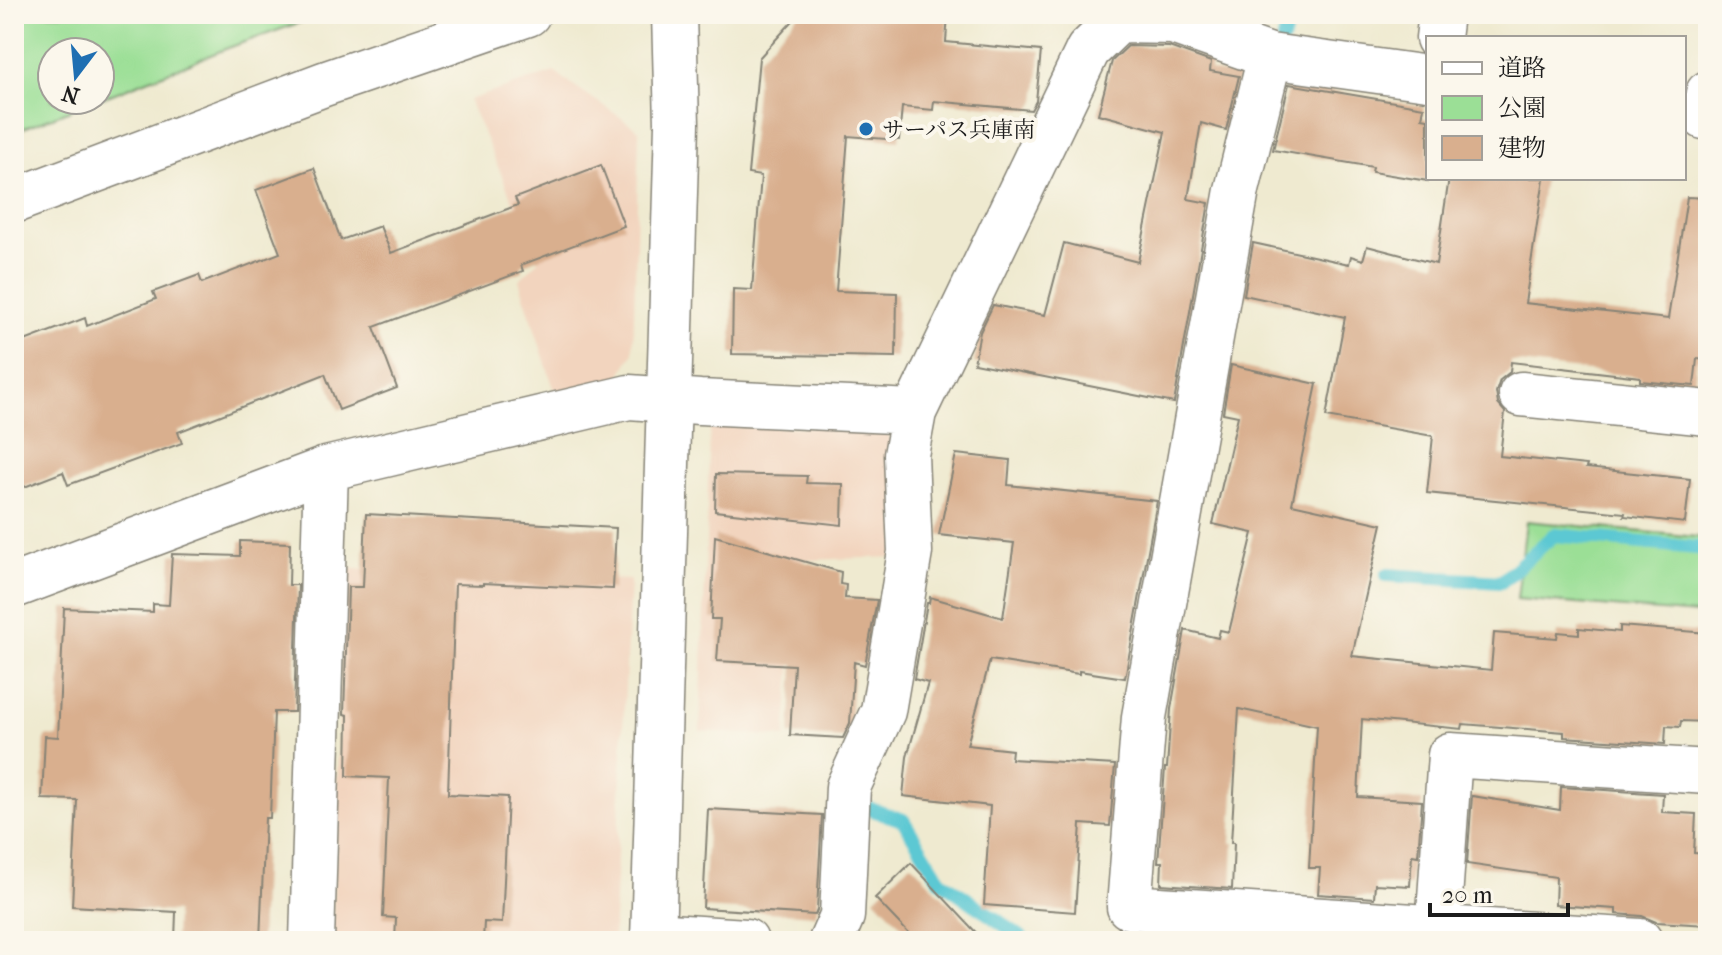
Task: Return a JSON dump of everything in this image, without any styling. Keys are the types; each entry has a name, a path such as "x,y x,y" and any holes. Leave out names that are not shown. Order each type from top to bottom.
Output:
{"street":[{"path":"14,201 324,84 528,14"},
{"path":"674,14 677,124 653,938 746,941"},
{"path":"1438,36 1441,14"},
{"path":"831,941 842,916 848,787 883,711 910,552 906,455 914,412 1088,50 1118,21 1173,22 1270,56 1426,78"},
{"path":"1270,56 1237,190 1144,717 1129,907 1373,932 1438,927 1624,940"},
{"path":"1521,394 1708,413"},
{"path":"14,586 326,469 629,397 914,412"},
{"path":"312,941 326,469"},
{"path":"1438,927 1450,755 1708,772"}],"shaded area":[{"path":"554,72 639,130 633,353 619,378 555,392 519,280 539,261 469,100"},
{"path":"710,427 883,427 897,449 897,557 801,560 785,737 700,731"},
{"path":"344,568 630,580 613,941 332,941"}],"green space":[{"path":"14,14 324,14 116,93 116,36 36,36 36,116 55,116 14,132"},
{"path":"1526,521 1708,538 1708,615 1517,599"}],"building":[{"path":"799,14 948,14 946,42 1041,51 1036,101 1031,110 934,101 933,110 902,107 899,140 848,136 836,291 897,293 896,357 732,354 733,289 752,290 761,176 748,174 759,58"},
{"path":"1128,46 1169,47 1211,62 1210,71 1239,76 1226,130 1201,123 1188,199 1209,203 1174,403 974,363 980,332 993,305 1045,315 1064,243 1138,262 1165,132 1098,114 1112,61"},
{"path":"1289,84 1424,107 1422,118 1426,119 1428,181 1372,172 1373,167 1273,150"},
{"path":"601,165 624,226 521,265 523,271 374,327 397,388 339,410 325,374 178,432 182,443 68,485 63,472 14,491 14,345 85,318 87,326 156,299 153,292 199,275 202,283 280,253 256,190 314,168 341,240 380,226 391,253 518,205 515,198"},
{"path":"1449,180 1544,180 1525,303 1668,319 1687,197 1708,198 1708,360 1697,359 1694,386 1511,362 1510,372 1500,380 1496,392 1498,404 1505,412 1500,456 1690,479 1685,523 1624,516 1625,513 1427,493 1433,436 1326,417 1345,317 1244,295 1253,243 1349,264 1351,256 1363,260 1367,246 1436,264"},
{"path":"1231,365 1317,384 1292,504 1382,524 1352,656 1491,670 1494,633 1557,638 1558,632 1579,634 1579,628 1620,632 1620,626 1708,633 1708,722 1681,721 1680,727 1666,726 1665,744 1564,737 1564,732 1463,724 1462,729 1362,719 1358,797 1422,801 1418,856 1412,855 1410,886 1375,884 1374,898 1318,894 1320,868 1309,868 1317,726 1239,709 1231,843 1234,843 1232,889 1161,884 1162,862 1158,862 1165,768 1171,709 1185,630 1218,638 1220,630 1229,632 1253,533 1213,524 1238,416 1223,413"},
{"path":"956,454 1010,460 1008,485 1157,501 1125,678 990,660 967,745 1012,750 1011,759 1115,765 1110,826 1081,824 1075,912 984,905 990,806 903,796 907,757 928,683 914,679 930,597 1003,618 1014,543 939,535"},
{"path":"716,474 807,476 806,483 843,484 842,525 715,511"},
{"path":"366,514 616,528 613,589 455,584 448,794 508,797 502,923 484,922 483,941 395,941 396,918 383,917 389,778 347,776 348,715 344,714 348,587 363,587"},
{"path":"715,536 841,572 840,584 846,585 845,598 877,600 865,665 854,662 850,723 843,738 790,735 794,665 717,661 720,619 711,619"},
{"path":"240,541 290,543 289,585 298,585 294,712 274,712 270,818 265,818 260,941 175,941 176,912 72,906 77,800 42,799 45,736 58,737 64,608 153,612 153,604 169,605 172,554 240,556"},
{"path":"1561,787 1663,794 1662,812 1696,814 1694,853 1708,854 1708,925 1656,922 1642,916 1616,914 1616,909 1555,905 1556,877 1467,864 1472,796 1560,810"},
{"path":"708,809 822,815 815,915 703,908"},
{"path":"911,863 984,941 916,941 875,898"}],"waterway":[{"path":"1283,39 1290,14"},
{"path":"1387,575 1501,582 1554,535 1708,549"},
{"path":"861,806 903,820 940,880 1023,941"}],"place":[{"name":"サーパス兵庫南","path":"866,129"}]}
